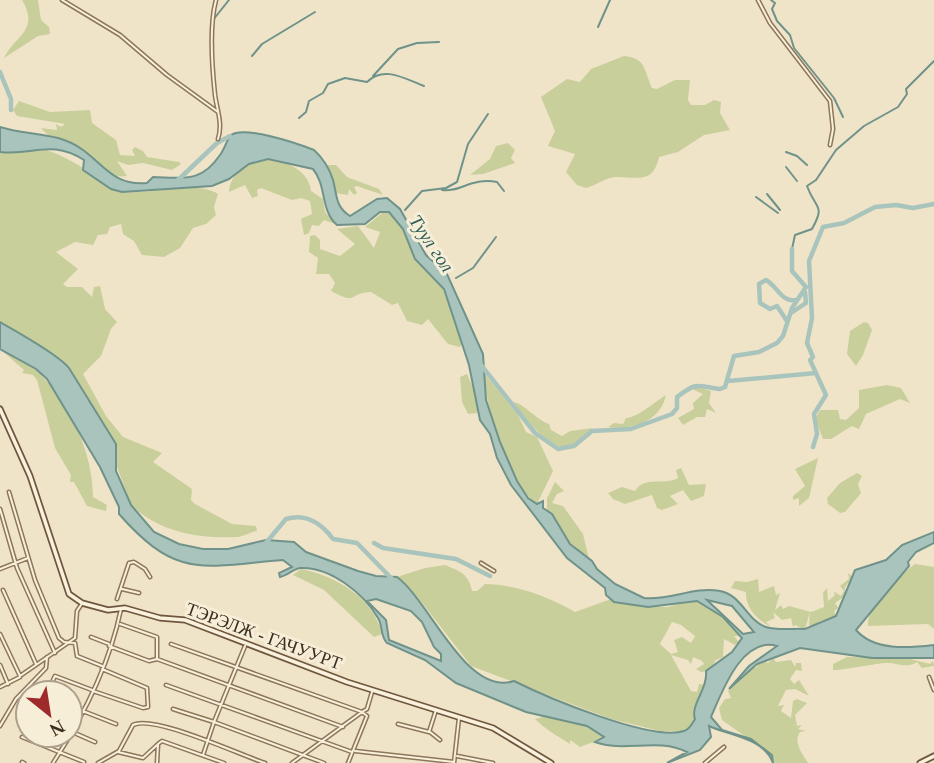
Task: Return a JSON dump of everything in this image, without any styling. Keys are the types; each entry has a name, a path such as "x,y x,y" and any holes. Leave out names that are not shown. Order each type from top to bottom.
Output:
{"main road":[{"path":"0,409 30,476 65,587 82,603"},
{"name":"ТЭРЭЛЖ - ГАЧУУРТ","path":"82,603 108,610 122,608 186,620 245,645 373,691 493,728 551,763"},
{"path":"920,763 934,757"}],"street":[{"path":"62,0 120,35 167,75 218,112"},
{"path":"216,0 211,19 218,139"},
{"path":"758,0 770,23 830,101 833,129 830,145"},
{"path":"9,492 28,557 62,641 76,645 76,656 147,688 148,707 142,708 84,687"},
{"path":"0,509 16,564 55,653"},
{"path":"0,569 28,557"},
{"path":"117,599 131,562 145,569 150,577"},
{"path":"481,563 494,572"},
{"path":"121,589 139,593"},
{"path":"3,590 37,664"},
{"path":"0,686 7,685 71,642 78,633 77,611 82,603"},
{"path":"84,710 119,624 122,608"},
{"path":"119,624 157,637 157,660"},
{"path":"0,634 20,676"},
{"path":"91,637 149,661 157,660 343,727"},
{"path":"171,644 362,712 367,716 366,720 348,763"},
{"path":"203,756 220,705 245,645"},
{"path":"0,726 16,699 46,668 47,657"},
{"path":"0,665 7,685"},
{"path":"929,677 934,690"},
{"path":"166,685 353,751 454,762 459,717"},
{"path":"292,763 367,709 373,691"},
{"path":"173,709 324,763"},
{"path":"429,732 436,709"},
{"path":"84,712 116,724"},
{"path":"98,763 118,752 132,725 141,722 166,727 265,763"},
{"path":"398,724 429,732 440,740"},
{"path":"84,738 94,742"},
{"path":"118,752 143,758 164,741 224,763"},
{"path":"157,763 158,744"},
{"path":"705,763 724,747"},
{"path":"52,749 84,762"},
{"path":"53,763 62,749"},
{"path":"456,755 493,763"}],"green space":[{"path":"22,0 38,0 41,20 49,27 50,34 38,36 4,58 27,26 27,10"},
{"path":"624,56 640,62 652,88 657,89 675,80 690,80 688,100 691,105 705,105 714,100 721,102 720,113 730,130 704,135 678,152 659,157 649,175 638,178 613,177 586,188 577,185 566,172 575,154 548,146 555,131 541,97 567,79 580,82 591,69"},
{"path":"19,101 50,112 90,110 92,123 116,140 120,155 135,156 132,150 135,147 147,157 181,164 172,170 143,163 128,165 117,161 127,176 113,175 81,148 54,138 41,128 57,130 56,124 61,127 65,124 17,116 13,110"},
{"path":"508,143 515,150 511,158 515,163 483,174 470,175 490,159 496,146"},
{"path":"34,148 50,151 67,159 119,191 196,188 218,194 214,207 216,215 206,224 193,228 180,248 164,257 142,255 134,241 123,234 121,224 110,227 107,234 98,235 93,245 75,242 56,252 78,269 63,284 67,287 82,287 92,297 94,287 100,286 105,309 117,322 111,329 101,356 83,374 106,416 123,437 162,453 153,462 192,489 191,500 195,504 232,524 256,526 257,531 236,537 194,535 167,528 142,514 131,505 116,464 116,444 75,380 41,349 0,322 0,152 17,153"},
{"path":"268,159 282,162 302,173 311,191 323,199 325,212 335,224 324,220 319,226 312,225 309,233 304,235 301,219 312,214 310,201 301,198 292,200 261,188 257,190 258,196 252,198 245,185 229,192 233,179 242,169"},
{"path":"327,165 336,165 347,177 379,189 383,195 357,186 354,187 357,193 354,195 349,189 348,195 335,193"},
{"path":"383,212 389,212 403,229 415,259 441,284 463,342 460,347 448,344 428,319 422,325 407,321 398,303 392,305 371,292 346,298 331,291 335,283 329,274 316,274 318,258 309,252 310,236 315,235 320,240 320,249 340,256 355,244 337,229 358,226 374,248 380,232 365,227"},
{"path":"864,322 868,323 872,330 856,366 847,354 850,331"},
{"path":"0,349 37,371 62,401 84,448 93,497 107,505 106,511 87,506 74,482 70,482 71,475 55,448 37,380 33,375 22,373 24,370"},
{"path":"484,373 518,415 526,432 537,437 553,471 537,504 517,480 500,444 485,388"},
{"path":"467,374 479,402 477,413 468,414 462,402 460,377"},
{"path":"887,385 901,388 910,403 900,399 866,414 859,429 852,426 831,439 823,439 815,419 820,410 838,410 840,419 846,420 859,408 859,390"},
{"path":"698,387 711,391 709,403 716,413 707,409 705,417 697,417 683,425 678,418 694,409 693,403 703,394 692,389"},
{"path":"666,395 663,404 652,418 636,425 608,427 614,423 623,424 626,418 641,412"},
{"path":"513,402 549,424 551,430 562,436 570,431 593,428 572,446 556,446 539,433"},
{"path":"818,458 809,498 799,506 799,498 793,500 793,496 805,486 795,469"},
{"path":"681,468 689,485 706,484 704,496 691,501 683,490 670,496 678,504 662,510 657,508 652,495 625,504 613,499 608,493 622,487 635,491 644,483 673,480 678,478 676,470"},
{"path":"857,473 862,476 858,484 861,493 845,512 840,513 828,504 827,498 840,483"},
{"path":"555,482 564,491 557,494 552,503 563,506 583,534 589,559 567,540 547,510 547,498"},
{"path":"915,564 934,567 934,629 928,624 868,626 872,610 878,601"},
{"path":"445,565 455,569 466,577 472,591 477,591 485,584 508,586 554,601 575,612 611,599 648,607 668,607 694,600 723,617 741,636 734,636 739,642 735,645 724,639 723,657 716,660 709,671 701,672 696,669 704,664 693,657 691,664 688,660 671,655 691,691 697,692 699,684 707,685 695,705 695,719 691,727 683,731 660,731 611,719 471,666 416,595 397,577","holes":["672,622 681,625 695,636 691,643 682,637 674,640 678,652 671,654 660,644"]},
{"path":"301,569 340,583 362,599 378,621 382,634 374,637 324,590 293,575"},
{"path":"848,573 853,577 845,587 845,596 835,603 838,608 834,611 836,616 820,621 815,626 809,625 810,612 805,629 795,625 793,627 791,618 782,620 773,612 775,618 766,622 771,627 754,614 748,604 746,592 731,588 735,581 758,579 759,592 774,586 776,595 780,593 775,610 781,605 783,609 789,606 811,612 824,607 823,593 827,588 828,601 835,595 833,591 841,596 844,591 840,586 849,579"},
{"path":"847,657 906,658 930,664 933,661 934,666 922,668 917,662 905,665 886,663 833,670 833,664"},
{"path":"773,658 776,662 791,660 795,667 796,663 801,663 802,671 796,670 790,679 794,684 799,680 809,696 795,689 786,690 778,706 784,705 781,711 791,718 793,701 797,699 807,703 795,715 797,726 802,725 798,729 806,731 800,732 797,740 808,763 773,763 772,755 722,720 719,708 725,699 731,698 728,691 752,668 757,667 757,664 763,661 768,663"},
{"path":"543,717 587,726 604,738 580,747 570,740 570,744 535,719"}],"water":[{"path":"0,127 53,137 83,150 105,169 127,182 147,183 153,177 183,178 199,175 213,164 230,136 236,133 270,136 314,150 330,172 337,200 345,212 350,216 377,199 387,198 400,209 426,255 447,274 483,354 486,400 517,481 528,498 537,504 543,501 543,508 552,514 570,544 615,584 644,598 700,590 720,591 734,597 759,624 776,629 805,629 836,616 855,570 886,560 902,545 934,532 934,543 916,552 908,562 909,566 856,630 863,637 882,645 934,645 934,658 872,658 800,648 757,664 729,689 749,666 777,646 765,645 753,649 735,668 711,717 722,730 751,739 772,755 773,763 769,755 755,743 709,726 711,737 700,750 667,763 687,752 664,746 618,746 595,742 604,737 587,726 526,712 456,683 425,660 387,643 378,618 364,600 345,583 323,572 300,568 280,577 279,573 292,567 283,560 212,566 176,560 158,550 119,514 119,507 100,467 47,379 36,369 0,349 0,322 69,368 116,444 116,471 131,505 154,532 179,544 203,549 228,549 266,540 294,542 306,552 358,571 376,576 397,577 410,589 450,644 480,675 497,682 514,681 573,707 625,724 669,733 684,731 695,719 695,708 706,671 732,652 742,638 723,617 697,601 648,607 614,602 606,595 605,588 567,558 511,485 497,458 490,434 480,420 469,365 444,289 415,259 403,229 389,212 380,212 365,224 337,225 328,212 313,169 268,159 249,164 229,179 212,186 122,192 111,189 83,170 84,160 61,150 0,152","holes":["376,599 411,611 422,622 434,647 441,654 441,661 389,640 386,620 367,601","707,600 732,606 754,632 743,634"]}],"waterway":[{"path":"213,20 229,0"},
{"path":"598,27 610,0"},
{"path":"771,0 775,3 772,9 777,21 790,35 794,48 834,98 843,117"},
{"path":"252,56 262,44 315,12"},
{"path":"373,76 398,49 417,43 439,42"},
{"path":"792,249 795,235 812,229 818,215 818,207 807,186 816,180 836,150 864,126 898,107 907,94 906,89 934,61"},
{"path":"0,72 11,99 11,110"},
{"path":"299,118 306,112 309,101 323,93 328,84 345,78 367,82 380,74 387,74 424,86"},
{"path":"405,210 422,191 446,188 457,182 468,144 488,114"},
{"path":"177,181 217,143 230,136"},
{"path":"786,152 797,156 807,165"},
{"path":"786,167 797,181"},
{"path":"442,190 488,181 497,182 504,191"},
{"path":"767,194 780,210"},
{"path":"756,197 778,213"},
{"path":"813,447 817,434 814,414 826,395 810,360 813,357 807,343 812,318 809,261 823,227 844,223 875,207 896,205 913,208 934,204"},
{"path":"456,278 473,268 496,237"},
{"path":"481,365 535,433 558,449 574,446 592,431 631,429 672,414 677,408 677,397 689,389 697,386 720,389 725,387 734,356 759,352 777,343 783,336 792,308 806,287 792,271 792,249"},
{"path":"787,321 777,306 770,309 760,303 759,284 766,280 783,297 796,300"},
{"path":"791,313 806,303 805,292"},
{"path":"728,381 816,373"},
{"path":"265,544 286,519 307,519 319,524 333,539 357,543 394,581"},
{"path":"374,543 383,548 456,559 490,576"}],"water label":[{"name":"Туул гол","path":"432,243"}]}
